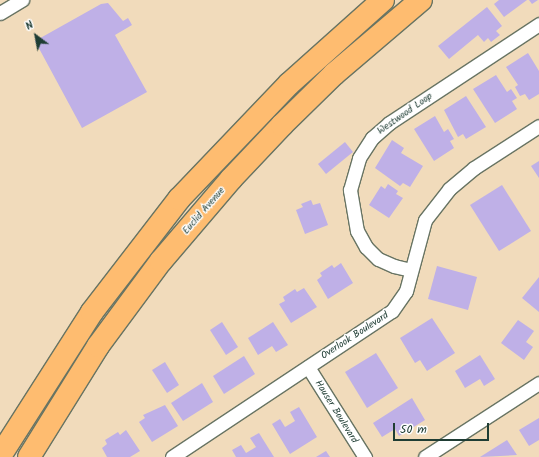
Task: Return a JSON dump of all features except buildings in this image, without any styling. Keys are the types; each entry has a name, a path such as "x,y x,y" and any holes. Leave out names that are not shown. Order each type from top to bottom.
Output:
{"highway":[{"path":"30,455 4,448 92,312 180,199 289,84 383,0"},
{"name":"Euclid Avenue","path":"30,455 60,405 139,288 231,179 334,74 421,0"}],"street":[{"path":"0,13 22,0"},
{"name":"Westwood Loop","path":"411,270 394,266 378,259 366,247 357,231 350,190 359,158 372,138 389,123 539,24"},
{"name":"Overlook Boulevard","path":"172,457 392,311 406,290 425,220 449,189 474,168 539,126"},
{"name":"Hauser Boulevard","path":"308,367 365,457"},
{"path":"425,457 539,383"}]}
